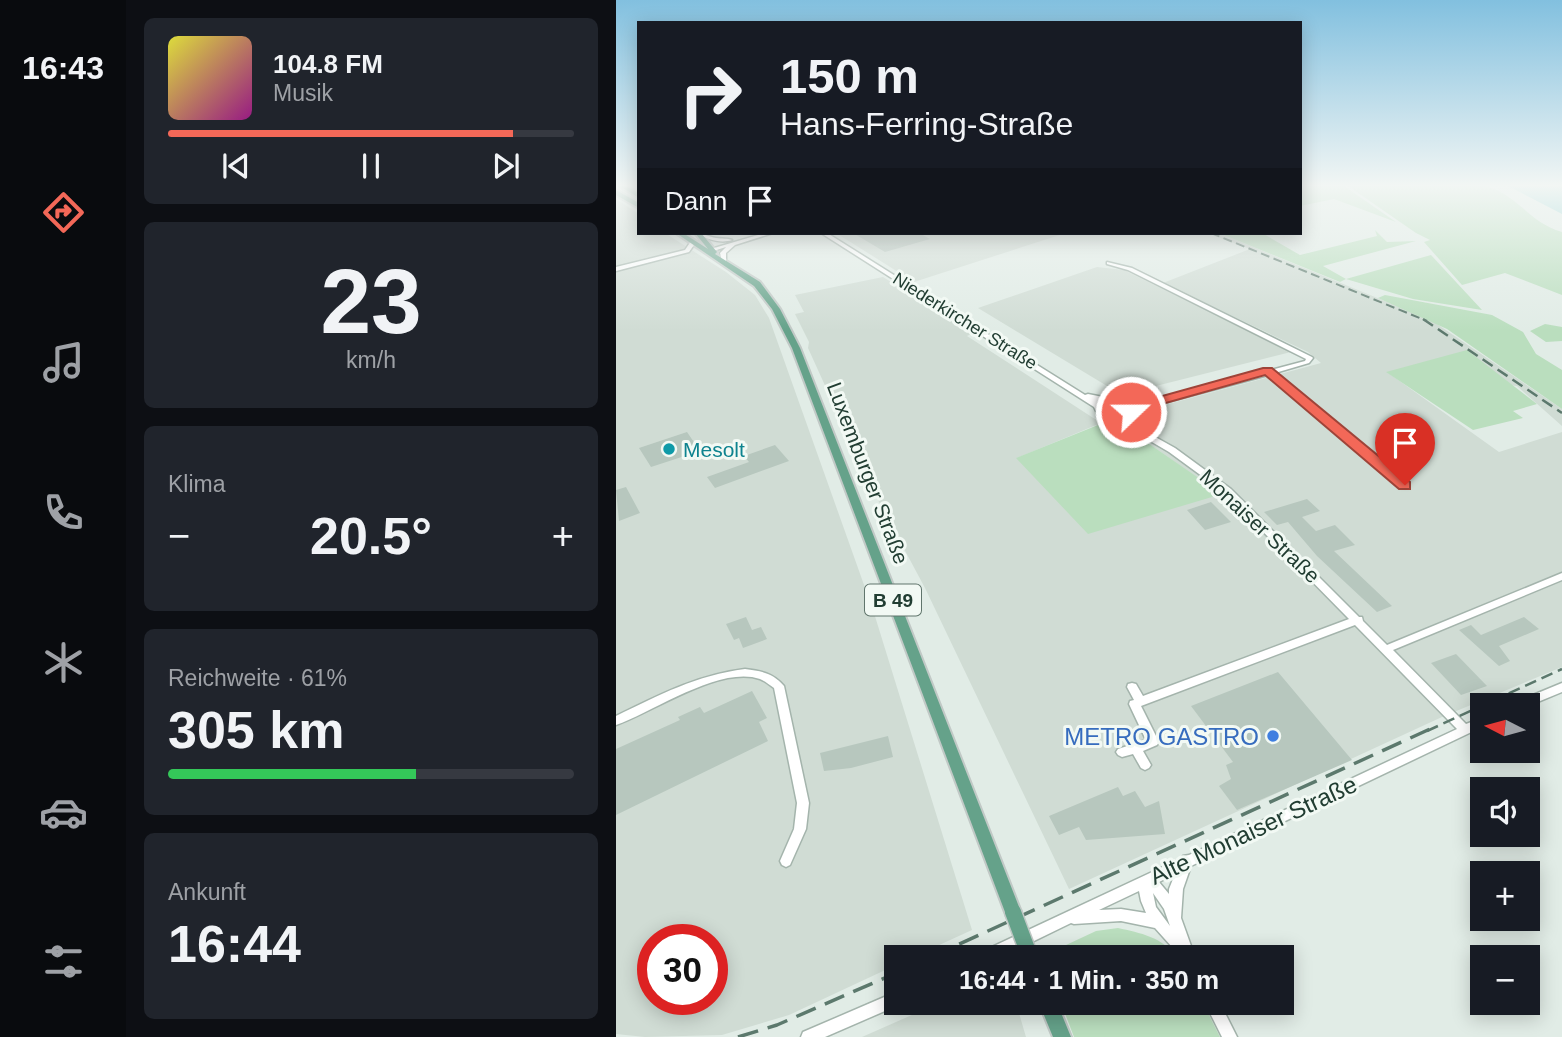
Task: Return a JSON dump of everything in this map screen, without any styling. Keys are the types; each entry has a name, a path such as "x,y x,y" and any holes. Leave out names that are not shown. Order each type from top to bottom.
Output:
{"main road":[{"name":"Luxemburger Straße","path":"682,235 710,250 765,293 781,318 809,377 840,467 1025,945"},
{"name":"Luxemburger Straße","path":"700,235 710,250"},
{"path":"1053,1015 1062,1037"}],"street":[{"path":"704,235 716,240 745,240"},
{"path":"710,250 762,235"},
{"name":"Niederkircher Straße","path":"827,235 1098,407"},
{"path":"710,250 745,240"},
{"path":"616,269 687,251 693,242"},
{"path":"724,260 723,253 732,245"},
{"path":"1109,263 1130,270 1310,358 1307,362 1267,370 1128,409 1118,419 1103,417 1098,407 1107,402 1128,409"},
{"path":"1267,370 1405,485"},
{"name":"Niederkircher Straße","path":"1071,388 1107,402"},
{"name":"Monaiser Straße","path":"1128,409 1156,441"},
{"name":"Monaiser Straße","path":"1118,419 1204,471 1228,491 1465,730"},
{"path":"1387,649 1562,576"},
{"path":"1122,752 1153,742 1133,704 1358,620"},
{"path":"616,721 727,673 751,671 772,679 779,687 803,803 800,829 786,860"},
{"path":"1132,687 1141,702"},
{"path":"1540,696 1562,687"},
{"name":"Alte Monaiser Straße","path":"1009,945 1470,728"},
{"path":"1136,749 1145,765"},
{"path":"1175,919 1176,889 1187,860"},
{"path":"1146,880 1160,891 1175,919 1184,945"},
{"path":"1146,880 1149,902 1157,922 1178,945"},
{"path":"1066,919 1121,915 1157,922"},
{"path":"808,1037 884,1004"},
{"path":"1218,1015 1230,1037"},
{"path":"828,1037 846,1021"}],"shaded area":[{"path":"616,234 668,235 726,272 755,295 769,318 874,613 972,930 939,945 884,945 884,971 789,1015 722,1035 645,1037 616,1034"},
{"path":"839,235 1060,235 914,282"},
{"path":"1212,235 1224,235 1431,320 1562,409 1562,426 1517,386 1387,372 1499,452 1562,432 1562,667 1500,693 1470,693 1470,705 1069,889 925,588 871,487 808,348 809,342 795,314 804,312 795,295 883,277 973,333 967,336 1101,423 1017,458 1221,494 1126,428 1140,420 1146,410 1321,363 1308,352 1163,283 1250,249"},
{"path":"1097,267 1124,270 1291,352 1132,392 1117,392 978,308"},
{"path":"912,1015 1020,1015 1026,1037 862,1037"}],"green space":[{"path":"1376,234 1387,242 1416,241 1323,266 1346,279 1340,282 1224,235 1265,235 1300,255"},
{"path":"1419,234 1562,234 1562,295 1505,273 1462,285 1424,242 1430,240"},
{"path":"1431,255 1482,310 1413,299 1346,279"},
{"path":"1385,295 1492,315 1523,332 1536,354 1562,370 1562,409 1447,329 1378,298"},
{"path":"1545,324 1562,327 1562,341 1546,342 1530,331"},
{"path":"1467,350 1537,404 1513,411 1523,418 1473,430 1386,372"},
{"path":"1103,423 1126,428 1222,494 1088,534 1016,458"},
{"path":"1118,928 1143,934 1165,945 1066,945 1096,931"},
{"path":"1066,1015 1209,1015 1220,1037 1074,1037"}],"building":[{"path":"856,235 923,235 930,239 885,252"},
{"name":"Mesolt","path":"687,432 700,451 651,467 639,448"},
{"path":"775,445 789,461 715,488 707,477 749,462 744,456"},
{"path":"626,487 640,513 619,521 616,490"},
{"path":"1307,499 1320,511 1302,517 1316,531 1335,525 1355,545 1334,551 1392,606 1377,612 1317,556 1288,522 1277,525 1264,512"},
{"path":"1211,502 1231,522 1205,530 1187,510"},
{"path":"746,617 752,630 761,627 767,639 743,648 739,638 734,640 726,624"},
{"path":"1524,617 1539,629 1499,646 1510,661 1499,666 1459,630 1471,625 1481,635"},
{"path":"1456,654 1487,686 1461,695 1431,663"},
{"name":"METRO GASTRO","path":"1278,672 1352,760 1237,810 1219,786 1231,779 1226,765 1233,762 1191,706"},
{"path":"752,691 767,718 759,722 768,741 616,815 616,749 680,720 678,717 700,707 704,713"},
{"path":"888,736 893,757 851,768 824,771 820,753"},
{"path":"1118,787 1123,796 1135,791 1145,807 1159,801 1165,834 1086,840 1079,827 1059,835 1049,816"}],"railway":[{"path":"1216,235 1424,320"},
{"path":"1424,320 1562,413"},
{"path":"1427,731 1562,669"},
{"path":"957,945 1430,729"},
{"path":"738,1037 777,1025 884,978"}],"place":[{"name":"Mesolt","path":"669,449"},
{"name":"METRO GASTRO","path":"1273,736"}],"route":[{"path":"1131,412 1130,409 1162,399 1267,370 1405,485"}]}
